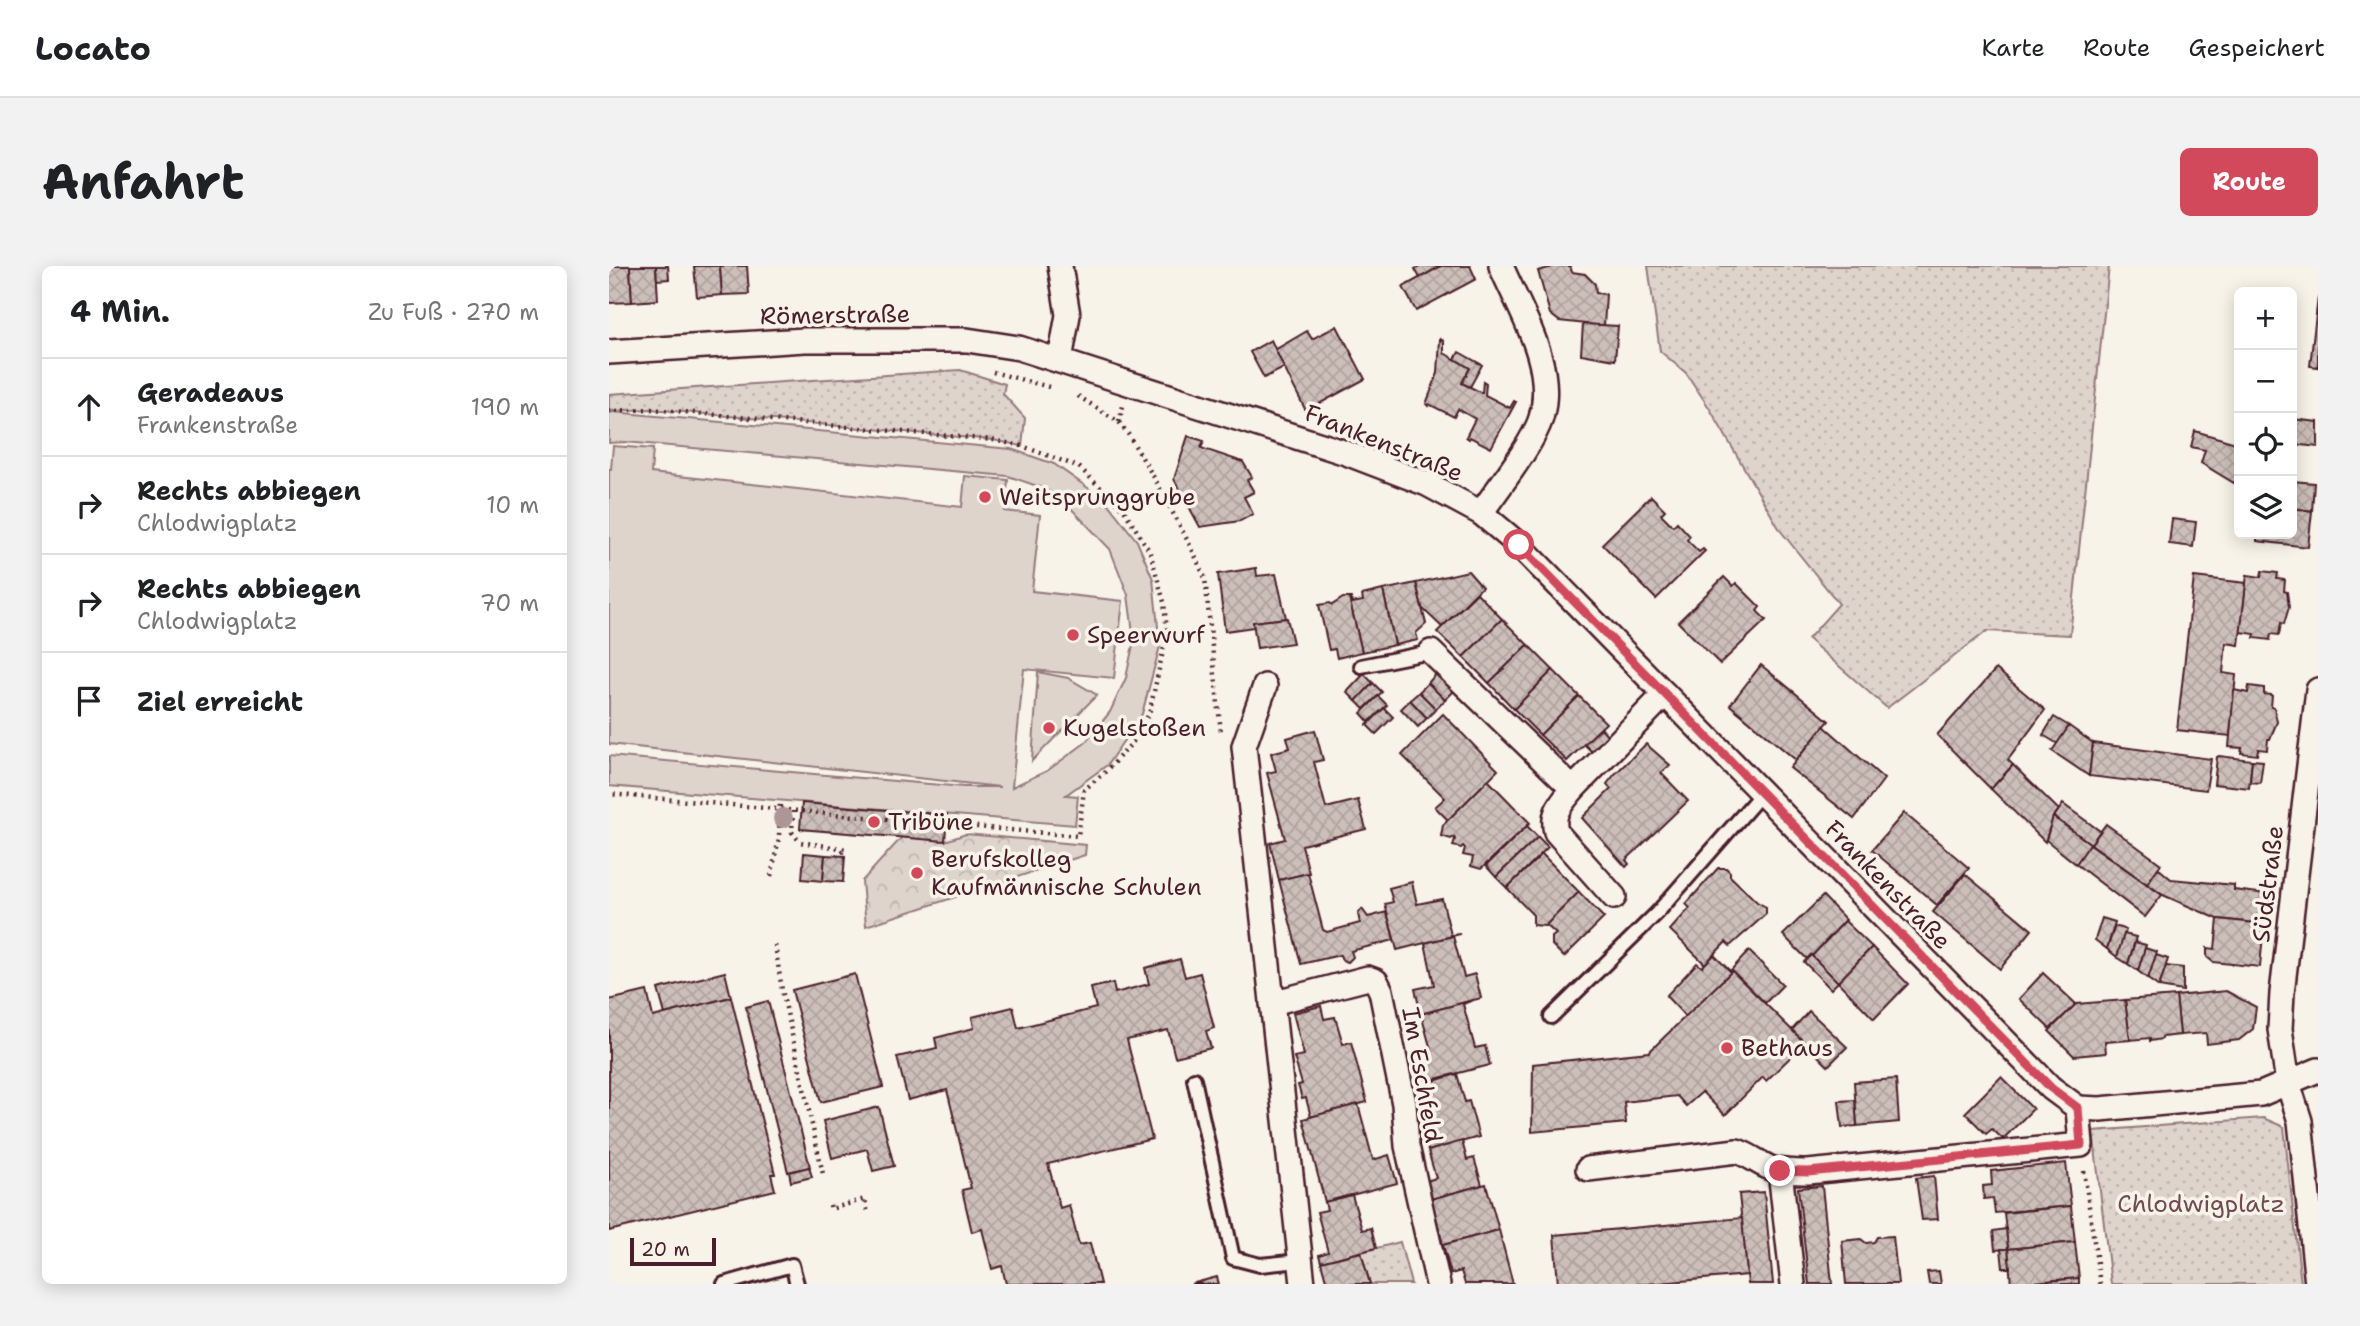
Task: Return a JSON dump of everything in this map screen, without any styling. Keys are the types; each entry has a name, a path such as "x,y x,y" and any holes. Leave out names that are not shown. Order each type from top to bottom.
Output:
{"street":[{"path":"1060,266 1068,315 1060,360"},
{"path":"1481,513 1532,438 1541,419 1545,394 1544,369 1501,266"},
{"name":"Römerstraße","path":"609,352 804,340 967,340 1019,348 1060,360"},
{"name":"Frankenstraße","path":"1060,360 1346,453 1427,484 1481,513 1519,545 2051,1088 2078,1108"},
{"path":"1431,652 1573,789"},
{"path":"1265,686 1244,746 1302,1273"},
{"name":"Südstraße","path":"2288,1083 2280,1029 2281,993 2318,690"},
{"path":"1613,897 1556,832 1555,811 1665,694"},
{"name":"Im Eschfeld","path":"1272,1003 1368,978 1376,981 1381,991 1405,1104 1406,1146 1438,1284"},
{"path":"1587,1169 1737,1151 1769,1168 1808,1172 2081,1145 2078,1108 2101,1109 2261,1094 2318,1070"},
{"path":"2288,1083 2300,1121 2317,1284"},
{"path":"1780,1171 1793,1284"}],"lane":[{"path":"1361,666 1431,652"},
{"path":"1551,1017 1657,912 1762,793"},
{"path":"1194,1079 1233,1258 1302,1273"},
{"path":"724,1284 792,1265 797,1284"}],"path":[{"path":"987,370 1051,388"},
{"path":"1076,395 1119,422"},
{"path":"609,411 651,409 993,440 1022,446 1079,467 1124,510 1150,551 1164,602 1167,633 1149,714 1133,742 1084,790 1078,836 609,794"},
{"path":"771,876 779,838 781,800"},
{"path":"793,811 792,832 800,842 846,849 837,856"},
{"path":"775,945 782,990 823,1174"},
{"path":"2081,1145 2100,1284"},
{"path":"830,1205 831,1209 865,1199 868,1214"}],"green space":[{"path":"1648,266 2109,266 2070,635 1987,631 1887,708 1808,639 1839,604 1780,530 1686,373 1660,351"},
{"path":"960,370 1005,384 1003,394 1025,418 1022,446 993,440 651,409 609,411 609,394"},
{"path":"609,413 1011,449 1054,464 1105,500 1137,541 1153,579 1160,646 1142,714 1107,765 1066,795 1078,796 1075,825 609,786 609,756 964,787 1000,787 609,744 609,469 613,446 653,449 651,473 962,507 965,476 1008,480 1005,511 1040,515 1032,591 1123,601 1114,678 1024,669 1012,787 1047,771 1085,743 1110,712 1126,678 1134,640 1128,595 1110,549 1065,502 1043,488 1008,476 625,442 609,443"},
{"name":"Kugelstoßen","path":"1038,672 1068,678 1097,695 1032,761"},
{"path":"966,834 1086,845 1085,855 866,926 862,881 902,837 945,841"},
{"name":"Chlodwigplatz","path":"2263,1118 2284,1127 2301,1284 2111,1284 2093,1131"},
{"path":"1400,1242 1411,1284 1370,1284 1361,1252"}],"building":[{"path":"609,266 630,266 632,302 609,303"},
{"path":"630,266 656,266 658,300 632,302"},
{"path":"656,266 668,266 669,279 657,280"},
{"path":"694,266 720,266 722,295 697,297"},
{"path":"720,266 747,266 749,294 722,295"},
{"path":"1421,266 1441,266 1420,278 1415,269"},
{"path":"1441,266 1470,266 1476,279 1416,311 1403,287"},
{"path":"1556,266 1570,266 1572,272 1585,274 1595,284 1596,293 1606,294 1604,326 1559,321 1550,314 1538,271"},
{"path":"2318,297 2318,367 2310,366"},
{"path":"1583,324 1618,326 1615,360 1581,354"},
{"path":"1337,326 1365,379 1306,411 1275,350 1307,331 1312,339"},
{"path":"1440,339 1444,341 1444,353 1470,368 1462,383 1482,393 1483,381 1486,383 1485,395 1510,408 1514,401 1516,402 1491,448 1466,437 1475,419 1458,409 1454,417 1426,404 1438,373"},
{"path":"1271,340 1284,368 1264,378 1250,352"},
{"path":"1459,352 1482,365 1470,387 1462,383 1470,368 1455,359"},
{"path":"2297,420 2318,422 2318,447 2297,445"},
{"path":"2195,431 2234,443 2234,483 2201,463 2205,450 2191,447"},
{"path":"1188,436 1204,441 1201,448 1243,462 1252,477 1247,480 1254,492 1244,497 1253,514 1240,521 1200,527 1174,479"},
{"path":"2297,481 2314,483 2312,511 2297,509"},
{"path":"1651,496 1665,510 1661,514 1673,526 1677,522 1690,536 1687,540 1699,552 1703,549 1705,551 1656,599 1602,544"},
{"path":"2297,509 2312,511 2308,547 2257,541 2297,539"},
{"path":"2172,519 2196,522 2193,547 2169,544"},
{"path":"1256,568 1257,576 1276,574 1286,618 1253,622 1254,627 1225,631 1218,574"},
{"path":"1468,571 1482,587 1442,627 1422,608 1416,583"},
{"path":"2262,571 2278,573 2277,579 2285,580 2284,591 2287,592 2289,607 2284,624 2281,623 2279,635 2271,634 2270,640 2254,638 2255,634 2240,632 2247,575 2261,577"},
{"path":"1724,577 1733,586 1736,583 1760,607 1757,611 1766,620 1720,664 1678,622"},
{"path":"2194,577 2246,583 2239,645 2226,643 2223,673 2236,675 2230,736 2177,730"},
{"path":"1416,583 1426,624 1416,633 1418,640 1395,645 1383,590"},
{"path":"1383,590 1395,645 1362,652 1349,598 1352,603 1363,601 1362,595"},
{"path":"1477,593 1502,619 1463,657 1437,632"},
{"path":"1343,598 1349,598 1362,652 1337,658 1335,649 1329,650 1319,605 1332,605"},
{"path":"1287,618 1293,643 1257,648 1253,622"},
{"path":"1502,619 1528,645 1489,683 1463,657"},
{"path":"1528,645 1553,670 1514,709 1489,683"},
{"path":"1761,665 1829,721 1796,760 1730,705"},
{"path":"1996,669 2045,710 2008,760 2013,765 1991,789 1937,735"},
{"path":"1553,670 1579,696 1540,735 1514,709"},
{"path":"1364,674 1373,683 1356,701 1347,692"},
{"path":"1436,674 1454,691 1445,700 1428,683"},
{"path":"1373,683 1382,692 1364,709 1356,701"},
{"path":"1428,683 1445,700 1436,709 1419,692"},
{"path":"2249,686 2264,688 2264,694 2272,695 2271,707 2274,707 2277,722 2268,739 2267,750 2258,749 2257,755 2241,753 2242,748 2229,747 2234,690 2248,693"},
{"path":"1419,692 1436,709 1427,718 1410,700"},
{"path":"1378,696 1387,705 1369,722 1361,713"},
{"path":"1579,696 1606,723 1567,761 1540,735"},
{"path":"1410,700 1427,718 1418,727 1401,709"},
{"path":"1384,708 1393,717 1376,734 1367,725"},
{"path":"1443,714 1498,770 1448,820 1435,807 1445,798 1402,755"},
{"path":"2054,717 2069,726 2058,744 2043,735"},
{"path":"1824,726 1884,779 1854,819 1790,768"},
{"path":"2069,726 2093,743 2089,776 2052,751"},
{"path":"1601,728 1608,736 1592,752 1584,744"},
{"path":"1315,730 1323,760 1314,762 1326,808 1358,800 1366,829 1302,845 1309,873 1279,880 1270,843 1285,839 1267,773 1276,771 1271,753 1290,748 1287,738"},
{"path":"2093,743 2211,759 2206,790 2089,776"},
{"path":"1646,744 1670,765 1661,773 1688,801 1626,860 1629,864 1626,867 1582,818 1611,789 1607,784 1615,774"},
{"path":"2219,756 2252,760 2249,788 2214,784"},
{"path":"2252,760 2263,761 2260,783 2250,782"},
{"path":"2013,765 2059,810 2053,817 2045,842 1991,789"},
{"path":"1488,780 1530,823 1481,869 1471,866 1473,857 1463,855 1463,846 1453,846 1454,837 1451,839 1441,836 1443,825"},
{"name":"Tribüne","path":"802,803 947,815 945,841 800,829"},
{"path":"2063,804 2100,831 2091,844 2054,817"},
{"path":"1904,813 1969,868 1937,905 1872,850"},
{"path":"2053,817 2091,844 2076,864 2046,840"},
{"path":"2106,824 2161,864 2147,884 2091,844"},
{"path":"1527,826 1538,837 1496,877 1486,866"},
{"path":"1538,837 1548,847 1507,888 1496,877"},
{"path":"2090,844 2162,895 2145,917 2076,864"},
{"path":"804,853 825,855 823,881 802,879"},
{"path":"1542,854 1579,892 1545,926 1533,925 1533,915 1507,888"},
{"path":"825,855 845,856 843,882 823,881"},
{"path":"1718,868 1726,868 1730,876 1766,907 1766,914 1730,946 1726,942 1705,964 1670,930 1690,908 1686,904"},
{"path":"2158,868 2171,879 2234,885 2234,890 2268,894 2264,924 2218,919 2163,895 2147,884"},
{"path":"1308,873 1323,930 1327,932 1360,923 1358,914 1362,909 1368,917 1387,912 1394,940 1351,951 1353,957 1348,962 1342,960 1340,955 1301,964 1279,880"},
{"path":"1965,874 2032,930 2000,969 1933,912"},
{"path":"1412,882 1417,904 1442,899 1451,935 1460,934 1397,950 1385,904 1393,902 1389,888"},
{"path":"1579,892 1604,918 1564,957 1552,945 1552,937 1556,934 1546,925"},
{"path":"1823,896 1846,920 1807,959 1783,935"},
{"path":"2102,918 2115,922 2107,949 2095,940"},
{"path":"2218,919 2264,924 2260,967 2213,962 2207,957 2207,948 2215,949"},
{"path":"1845,921 1872,947 1838,982 1812,956"},
{"path":"2115,926 2126,930 2117,957 2107,949"},
{"path":"2124,934 2136,937 2128,964 2117,957"},
{"path":"1453,936 1464,977 1475,974 1481,998 1421,1014 1415,989 1434,985 1425,943"},
{"path":"2135,942 2146,945 2138,971 2128,964"},
{"path":"1872,947 1908,984 1874,1019 1838,982"},
{"path":"2145,948 2157,952 2148,979 2138,971"},
{"path":"1749,951 1783,985 1765,1003 1731,970"},
{"path":"1714,955 1731,972 1686,1017 1666,996 1697,963 1702,967"},
{"path":"1811,955 1838,982 1831,989 1804,962"},
{"path":"2156,955 2168,959 2159,987 2148,979"},
{"path":"1180,959 1185,977 1200,973 1214,1028 1206,1031 1211,1048 1175,1057 1168,1030 1127,1040 1152,1139 1048,1164 1060,1208 1069,1205 1079,1245 1090,1243 1100,1284 1006,1284 1002,1266 992,1269 982,1229 972,1232 962,1190 971,1188 947,1090 908,1100 897,1057 937,1048 935,1038 974,1028 972,1017 1013,1007 1018,1028 1096,1008 1091,988 1113,983 1115,993 1149,984 1145,968"},
{"path":"2166,966 2183,968 2183,991 2159,987"},
{"name":"Bethaus","path":"1732,971 1805,1043 1766,1081 1763,1077 1725,1115 1702,1092 1686,1106 1677,1096 1624,1102 1626,1123 1532,1132 1533,1064 1649,1052"},
{"path":"725,972 731,997 665,1014 658,989"},
{"path":"2043,973 2076,1004 2050,1029 2019,999"},
{"path":"855,974 883,1087 821,1102 792,990"},
{"path":"647,991 653,1017 731,997 775,1174 771,1174 775,1190 609,1231 609,1000"},
{"path":"2226,991 2256,1007 2253,1029 2239,1040 2207,1044 2206,1033 2180,1035 2176,996"},
{"path":"2176,996 2180,1035 2150,1041 2150,1038 2130,1040 2125,1000"},
{"path":"1473,1000 1463,1004 1475,1048 1485,1046 1490,1065 1419,1083 1412,1055 1431,1050 1421,1014"},
{"path":"2125,1000 2130,1040 2105,1042 2106,1053 2074,1056 2049,1031 2076,1004"},
{"path":"768,1001 810,1167 788,1172 746,1007"},
{"path":"1321,1006 1324,1019 1335,1017 1343,1044 1351,1042 1367,1102 1311,1117 1306,1098 1302,1099 1298,1085 1302,1084 1294,1057 1304,1055 1293,1013"},
{"path":"1809,1011 1847,1047 1828,1066 1792,1030"},
{"path":"1457,1074 1465,1102 1469,1101 1479,1137 1428,1151 1423,1132 1432,1129 1420,1085"},
{"path":"2001,1077 2033,1109 2003,1139 1992,1129 1986,1134 1965,1113"},
{"path":"1896,1079 1899,1122 1857,1126 1854,1082"},
{"path":"1855,1100 1857,1126 1842,1127 1839,1101"},
{"path":"1358,1104 1373,1160 1389,1155 1397,1183 1325,1202 1303,1119"},
{"path":"879,1107 894,1166 873,1171 867,1149 832,1158 823,1121"},
{"path":"1462,1141 1467,1160 1474,1158 1482,1185 1431,1199 1426,1181 1436,1178 1428,1151"},
{"path":"2066,1163 2071,1206 1995,1213 1993,1198 1984,1199 1983,1186 1992,1185 1991,1171"},
{"path":"809,1167 812,1177 791,1182 789,1172"},
{"path":"1934,1176 1938,1219 1922,1220 1916,1178"},
{"path":"1486,1184 1499,1230 1443,1245 1431,1199"},
{"path":"1822,1186 1832,1284 1809,1284 1798,1188"},
{"path":"1764,1192 1773,1284 1748,1284 1739,1194"},
{"path":"1352,1195 1362,1230 1371,1228 1376,1248 1321,1262 1319,1255 1328,1252 1317,1212 1327,1210 1325,1202"},
{"path":"2071,1206 2075,1242 2008,1249 2004,1213"},
{"path":"1742,1218 1747,1275 1648,1284 1558,1284 1554,1235"},
{"path":"2006,1229 2008,1249 1995,1250 1993,1231"},
{"path":"1499,1230 1513,1284 1465,1284 1461,1271 1451,1274 1443,1245"},
{"path":"1893,1236 1898,1284 1846,1284 1842,1241 1861,1239 1866,1243 1874,1242 1877,1237"},
{"path":"2075,1242 2079,1278 2011,1284 2008,1249"},
{"path":"2001,1249 2008,1249 2010,1268 2003,1268"},
{"path":"1361,1252 1370,1284 1327,1284 1321,1262"},
{"path":"1939,1271 1941,1284 1929,1284 1927,1272"},
{"path":"1217,1277 1219,1284 1191,1284"},
{"path":"2079,1278 2079,1284 2019,1284"}],"place":[{"name":"Weitsprunggrube","path":"985,497"},
{"name":"Speerwurf","path":"1073,635"},
{"name":"Kugelstoßen","path":"1049,728"},
{"name":"Tribüne","path":"874,822"},
{"name":"Berufskolleg Kaufmännische Schulen","path":"917,873"},
{"name":"Bethaus","path":"1727,1048"}],"route":[{"path":"1519,545 2051,1088 2078,1108 2081,1145 1808,1172 1780,1171"}]}
